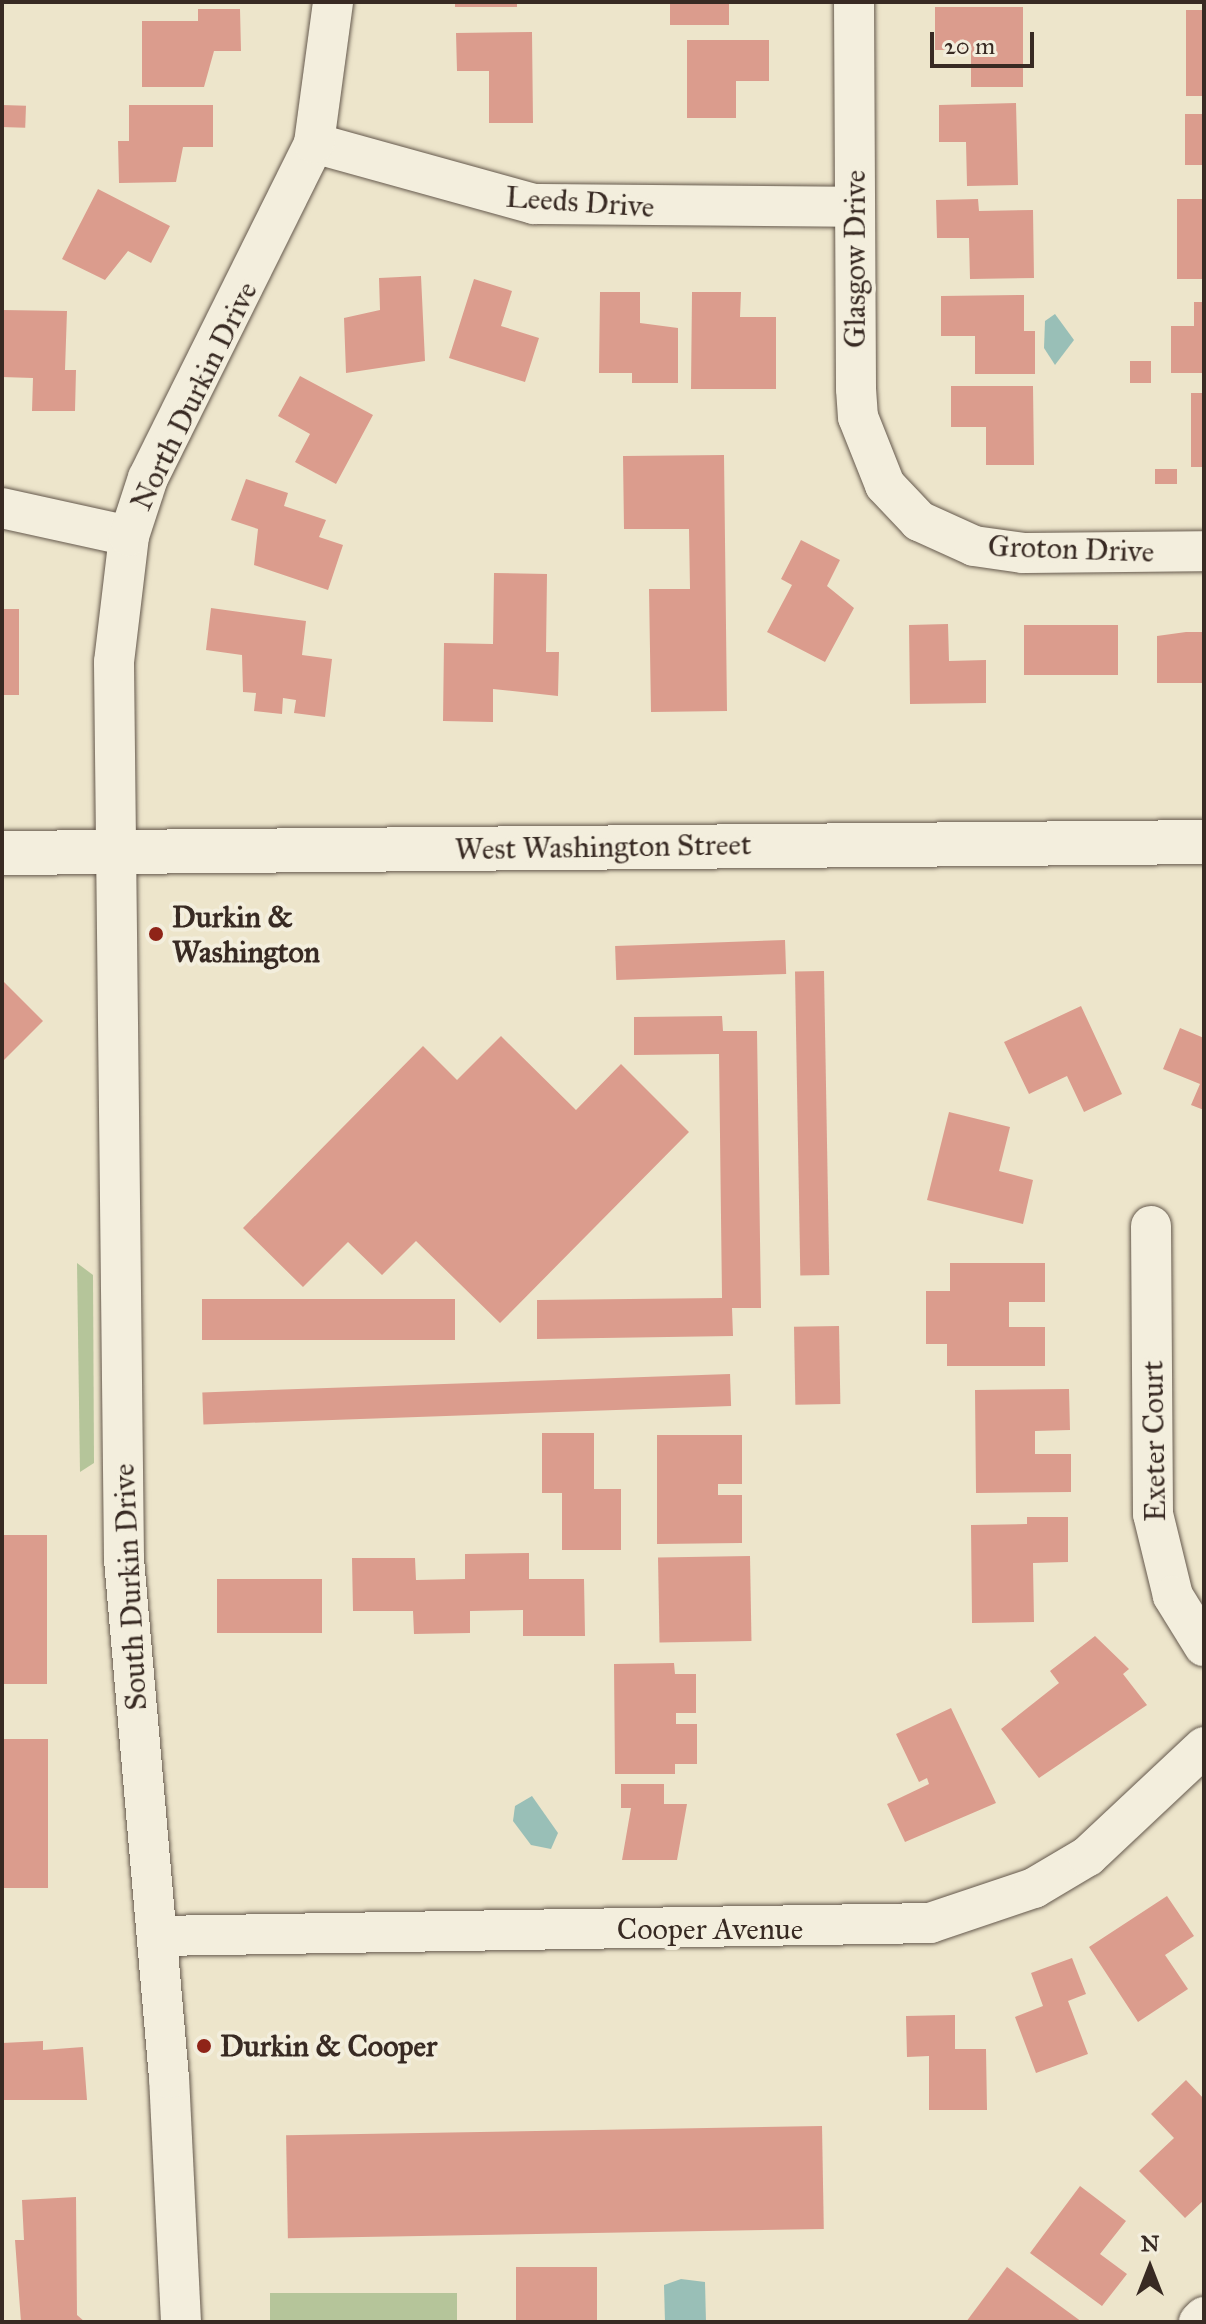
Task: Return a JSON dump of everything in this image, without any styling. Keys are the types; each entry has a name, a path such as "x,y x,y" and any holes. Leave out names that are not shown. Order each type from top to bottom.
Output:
{"street":[{"name":"North Durkin Drive","path":"117,851 114,662 129,536 148,478 314,143 333,2"},
{"name":"Glasgow Drive","path":"854,2 858,417 885,485 902,505"},
{"name":"Leeds Drive","path":"314,143 534,204 855,207"},
{"name":"Groton Drive","path":"902,505 919,521 974,546 1023,553 1204,551"},
{"path":"2,508 129,536"},
{"name":"West Washington Street","path":"2,853 1204,842"},
{"name":"South Durkin Drive","path":"117,851 124,1559 157,1936 181,2322"},
{"name":"Exeter Court","path":"1151,1226 1153,1514 1173,1596 1204,1646"},
{"name":"Cooper Avenue","path":"157,1936 930,1923 1034,1888 1088,1856 1204,1747"},
{"path":"1199,2322 1204,2317"}],"green space":[{"path":"77,1263 93,1275 94,1463 80,1472"},
{"path":"270,2293 457,2293 457,2322 270,2322"}],"water":[{"path":"1055,314 1074,340 1055,365 1044,348 1045,321"},
{"path":"532,1796 558,1833 551,1849 531,1845 513,1821 515,1806"},
{"path":"681,2279 705,2282 706,2322 665,2322 664,2285"}],"building":[{"path":"455,2 517,2 517,7 455,7"},
{"path":"670,2 729,2 729,25 670,25"},
{"path":"935,7 1023,7 1023,87 971,87 971,50 935,50"},
{"path":"198,9 240,9 241,51 214,51 204,87 142,87 142,21 198,21"},
{"path":"1186,10 1204,10 1204,96 1186,96"},
{"path":"532,32 533,123 489,123 489,71 457,71 456,33"},
{"path":"687,40 769,40 769,81 736,81 736,118 687,118"},
{"path":"1016,103 1018,185 967,186 966,142 939,142 939,105"},
{"path":"2,105 26,106 25,128 2,127"},
{"path":"129,105 213,105 213,147 183,147 176,182 119,183 118,141 129,141"},
{"path":"1185,114 1204,114 1204,165 1185,165"},
{"path":"98,189 170,226 151,263 128,251 105,280 62,259"},
{"path":"978,199 979,211 1033,210 1034,278 970,279 969,238 937,238 936,200"},
{"path":"1177,199 1204,199 1204,279 1177,279"},
{"path":"421,276 425,361 346,373 344,318 380,310 379,278"},
{"path":"474,279 512,291 501,326 539,338 525,382 449,358"},
{"path":"600,292 640,292 640,323 678,328 678,383 632,383 632,373 599,373"},
{"path":"692,292 741,292 740,317 776,317 776,389 691,389"},
{"path":"1024,295 1024,331 1035,331 1035,374 975,374 975,336 941,336 941,296"},
{"path":"1194,302 1204,302 1204,373 1171,373 1171,326 1194,326"},
{"path":"2,310 67,311 65,370 76,370 75,411 32,411 33,378 2,377"},
{"path":"1130,361 1151,361 1151,383 1130,383"},
{"path":"300,376 373,415 336,484 295,462 310,434 278,416"},
{"path":"951,386 1033,386 1034,465 986,465 986,427 951,427"},
{"path":"1191,393 1204,393 1204,467 1191,467"},
{"path":"724,455 727,711 651,712 649,589 690,589 689,529 624,529 623,456"},
{"path":"1155,469 1177,469 1177,484 1155,484"},
{"path":"246,479 288,493 284,506 326,520 319,537 343,545 328,590 254,565 258,529 231,520"},
{"path":"801,540 840,560 827,586 854,608 825,662 767,632 792,585 781,579"},
{"path":"494,573 547,574 546,652 559,652 558,696 493,689 493,722 443,721 444,643 493,644"},
{"path":"211,608 306,621 302,655 332,659 325,717 294,713 296,700 283,698 282,714 254,711 256,693 243,692 242,655 206,650"},
{"path":"2,609 19,609 19,695 2,695"},
{"path":"948,624 949,661 986,660 986,703 910,704 909,625"},
{"path":"1024,625 1118,625 1118,675 1024,675"},
{"path":"1204,632 1204,683 1157,683 1157,636"},
{"path":"785,940 786,974 616,980 615,946"},
{"path":"824,971 829,1275 800,1275 795,972"},
{"path":"2,980 43,1021 2,1062"},
{"path":"1081,1006 1122,1094 1084,1112 1067,1076 1029,1094 1004,1042"},
{"path":"722,1016 723,1031 757,1031 761,1308 732,1308 733,1336 537,1339 537,1300 722,1298 719,1054 634,1055 634,1017"},
{"path":"1180,1028 1204,1038 1204,1110 1191,1105 1200,1084 1163,1069"},
{"path":"501,1036 576,1110 621,1064 689,1132 500,1323 416,1241 382,1275 348,1242 303,1287 243,1228 423,1046 457,1080"},
{"path":"949,1112 1010,1127 999,1171 1033,1180 1023,1224 927,1200"},
{"path":"950,1263 1045,1263 1045,1302 1009,1302 1009,1327 1045,1327 1045,1366 947,1366 947,1344 926,1344 926,1291 950,1291"},
{"path":"202,1299 455,1299 455,1340 202,1340"},
{"path":"839,1326 840,1404 795,1405 794,1327"},
{"path":"730,1374 731,1406 203,1424 202,1392"},
{"path":"1069,1389 1070,1430 1035,1431 1035,1454 1071,1454 1071,1492 976,1493 975,1390"},
{"path":"542,1433 594,1433 594,1489 621,1489 621,1550 562,1550 562,1493 542,1493"},
{"path":"657,1435 742,1435 742,1484 718,1484 718,1495 742,1495 742,1543 657,1544"},
{"path":"1027,1517 1068,1517 1068,1562 1033,1563 1034,1622 972,1623 971,1525 1027,1524"},
{"path":"2,1535 47,1535 47,1684 2,1684"},
{"path":"529,1553 529,1579 584,1579 585,1636 523,1636 523,1610 470,1611 470,1633 414,1634 413,1611 353,1611 352,1558 415,1558 416,1580 465,1579 465,1554"},
{"path":"750,1556 751,1641 659,1643 658,1558"},
{"path":"217,1579 322,1579 322,1633 217,1633"},
{"path":"1095,1636 1129,1669 1123,1674 1147,1705 1039,1778 1001,1729 1059,1683 1050,1671"},
{"path":"674,1663 675,1674 696,1674 696,1713 676,1713 676,1724 697,1724 697,1764 675,1764 675,1774 615,1774 614,1664"},
{"path":"951,1708 996,1803 905,1842 887,1804 929,1784 927,1778 919,1782 896,1734"},
{"path":"2,1739 48,1739 48,1888 2,1888"},
{"path":"621,1784 664,1784 664,1804 687,1804 677,1860 622,1860 631,1808 621,1808"},
{"path":"1167,1896 1194,1936 1165,1955 1188,1989 1138,2022 1089,1947"},
{"path":"1072,1958 1086,1994 1068,2001 1088,2054 1036,2073 1015,2017 1043,2006 1031,1973"},
{"path":"955,2015 955,2049 986,2049 987,2110 929,2110 929,2056 907,2057 906,2016"},
{"path":"43,2041 43,2050 83,2047 87,2100 2,2100 2,2043"},
{"path":"1186,2080 1204,2099 1204,2200 1185,2218 1139,2171 1174,2138 1151,2114"},
{"path":"822,2126 824,2229 288,2238 286,2135"},
{"path":"1080,2186 1126,2221 1100,2254 1127,2274 1102,2306 1030,2253"},
{"path":"76,2197 77,2315 85,2322 21,2322 15,2240 24,2240 22,2200"},
{"path":"516,2267 597,2267 597,2322 516,2322"},
{"path":"1007,2267 1082,2322 966,2322"}],"place":[{"name":"Durkin & Washington","path":"156,934"},
{"name":"Durkin & Cooper","path":"204,2046"}]}
